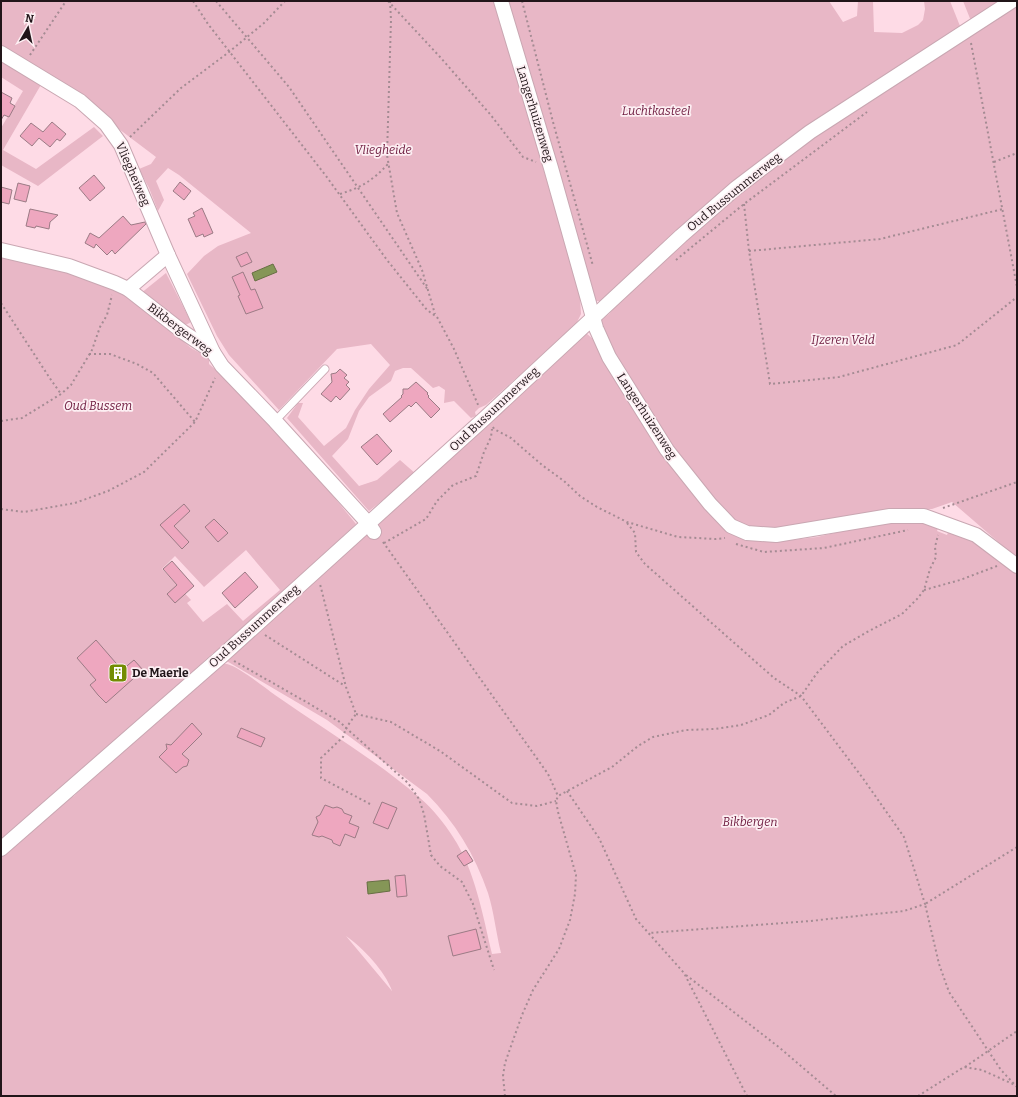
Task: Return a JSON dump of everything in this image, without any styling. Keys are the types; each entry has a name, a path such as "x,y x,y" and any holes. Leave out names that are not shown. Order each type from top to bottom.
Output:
{"street":[{"name":"Langerhuizenweg","path":"501,1 551,168 596,328 609,357 667,450 710,504 731,526 747,533 776,535 890,516 924,516 976,535 1014,563"},
{"name":"Oud Bussummerweg","path":"1,849 223,655 317,570 371,527 488,422 593,317 736,188 804,137 910,66 1012,1"},
{"name":"Vliegheiweg","path":"1,53 80,102 106,124 121,145 168,255 213,352"},
{"name":"Bikbergerweg","path":"1,250 70,266 128,289 183,332 213,352 222,366 275,421 371,527"},
{"path":"128,289 168,255"}],"lane":[{"path":"275,421 325,369"}],"path":[{"path":"23,66 66,1"},
{"path":"193,1 229,52 340,194 387,260 427,310 435,315"},
{"path":"216,1 289,87 428,290"},
{"path":"121,145 181,88 229,52 264,23 285,1"},
{"path":"522,1 594,272"},
{"path":"390,2 490,114 522,157 551,168"},
{"path":"390,2 391,20 387,155 397,213 422,270 435,315 454,349 488,422 494,430 511,438 542,465 564,480 580,496 597,507 627,522 678,538 725,538 730,540"},
{"path":"970,39 1017,287"},
{"path":"673,262 744,204 869,111"},
{"path":"994,162 1017,154"},
{"path":"340,194 357,188 374,178 388,164"},
{"path":"744,204 749,251 770,384 838,376 957,345 1017,297"},
{"path":"749,251 880,239 1003,209"},
{"path":"1,421 22,418 61,394 71,385 89,354 100,327 107,315 115,283"},
{"path":"1,303 61,394"},
{"path":"89,354 110,354 137,364 154,373 195,422"},
{"path":"1,509 24,512 75,503 108,491 144,472 195,422 222,366"},
{"path":"384,543 426,519 437,501 452,485 476,476 484,452 491,438 488,422"},
{"path":"504,1096 503,1076 505,1062 533,990 559,949 570,920 575,894 576,875 558,812 556,801 558,796 612,768 638,746 653,737 686,730 715,729 741,725 769,715 784,704 801,696 817,673 843,646 902,614 924,590 936,557 936,547 942,523 942,508 1017,482"},
{"path":"627,522 635,534 636,552 645,564 774,678 801,696 862,777 904,837 925,904 939,964 949,992 1001,1070 1017,1086"},
{"path":"371,527 384,543 548,774 558,796"},
{"path":"734,543 739,546 764,552 824,548 913,529"},
{"path":"924,590 1014,563"},
{"path":"317,570 346,687 356,714"},
{"path":"253,627 346,687"},
{"path":"223,655 340,722 408,783 419,799 424,814 431,854 440,866 462,882 473,904 494,970"},
{"path":"356,714 391,722 440,752 512,803 537,806 556,801"},
{"path":"356,714 346,728 343,737 321,758 321,778 370,804"},
{"path":"567,791 592,826 636,919 684,973 780,1048 836,1096"},
{"path":"649,933 818,920 904,910 925,904 1017,847"},
{"path":"684,973 747,1096"},
{"path":"918,1096 1017,1032"},
{"path":"964,1067 982,1070 1017,1086"}],"green space":[{"name":"Vliegheide","path":"1,1 495,1 580,296 581,314 575,326 486,405 479,408 475,412 476,416 471,418 454,401 444,403 445,390 439,386 433,388 411,368 403,368 395,371 391,381 369,397 359,411 348,439 332,456 359,486 377,480 400,460 416,474 369,511 287,418 298,403 303,403 298,417 324,446 346,428 355,410 369,389 390,365 371,344 337,349 279,410 229,355 217,336 187,274 204,256 218,246 251,233 179,175 168,168 156,181 164,200 158,211 149,188 139,169 151,164 156,157 103,117 1,48"},
{"name":"Luchtkasteel","path":"508,1 829,1 843,22 857,16 858,1 873,1 874,32 902,33 918,25 923,20 925,9 924,1 950,1 960,26 908,62 602,301 595,301"},
{"path":"963,1 1010,1 973,26"},
{"name":"IJzeren Veld","path":"1017,4 1017,558 952,502 932,509 886,511 775,530 740,525 727,513 692,472 637,401 599,322 609,314 633,285 721,205 812,135"},
{"path":"1,59 42,83 3,150 36,169 94,127 103,136 38,186 1,165 1,128 23,91 1,77"},
{"name":"Bikbergen","path":"1,254 92,278 129,296 191,348 209,358 209,364 231,383 293,447 356,524 319,559 522,393 586,333 594,340 729,531 760,542 775,542 817,537 887,521 927,522 939,526 937,531 947,535 949,530 958,531 1008,565 1017,574 1017,1096 1,1096 1,850 35,820 74,796 139,736 221,664 227,664 238,669 385,770 420,798 438,816 461,850 473,879 482,909 492,954 501,953 490,900 477,865 447,816 427,794 327,720 213,653 1,843","holes":["246,550 280,590 243,621 227,604 203,622 187,603 191,600 162,569 175,556 204,587","346,936 373,960 385,976 392,991"]},
{"path":"166,273 191,322 184,326 140,294"}],"shaded area":[{"path":"273,264 277,272 255,281 252,273"},
{"path":"389,880 390,891 368,894 367,882"}],"building":[{"path":"1,92 12,98 10,103 15,106 9,117 4,115 1,120"},
{"path":"52,122 66,134 60,141 57,139 50,147 39,138 32,146 20,136 31,123 43,132"},
{"path":"94,175 105,188 90,201 79,188"},
{"path":"180,182 191,191 184,200 173,191"},
{"path":"18,183 30,186 26,202 14,199"},
{"path":"1,187 12,190 9,204 1,202"},
{"path":"202,208 213,233 204,237 203,234 196,237 188,219 195,216 193,213"},
{"path":"30,209 58,215 50,222 49,229 36,226 35,228 26,226"},
{"path":"123,216 131,225 145,222 146,224 115,254 112,250 107,255 96,244 94,248 85,243 90,233 99,238"},
{"path":"247,252 252,262 241,267 236,257"},
{"path":"243,272 251,290 255,289 263,308 246,314 232,277"},
{"path":"340,369 347,375 344,378 349,382 346,385 350,389 340,400 336,396 331,402 321,394 332,382 331,374 336,373"},
{"path":"416,382 428,393 428,397 440,409 431,418 416,402 411,407 409,405 390,422 383,414 402,397 403,389 408,389"},
{"path":"377,434 392,451 377,465 361,447"},
{"path":"184,504 190,511 174,526 189,542 182,549 160,525"},
{"path":"214,519 228,533 218,542 205,527"},
{"path":"172,561 194,586 175,603 167,594 177,585 163,569"},
{"path":"245,572 258,587 235,608 222,593"},
{"name":"De Maerle","path":"96,640 122,670 134,660 143,670 106,703 90,685 96,680 77,658"},
{"path":"192,723 202,734 182,754 189,760 187,766 183,767 176,773 159,757 167,749 166,744 171,745"},
{"path":"241,728 265,738 261,747 237,737"},
{"path":"382,802 397,808 388,829 373,823"},
{"path":"325,805 342,809 344,813 352,816 349,823 359,827 355,838 345,834 340,846 333,843 332,840 322,836 319,837 312,835 318,822 316,817 320,815"},
{"path":"466,850 473,861 464,866 457,856"},
{"path":"405,875 407,896 397,897 395,876"},
{"path":"476,929 481,949 453,956 448,936"}],"place":[{"name":"De Maerle","path":"118,673"}],"park label":[{"name":"Oud Bussem","path":"98,406"}]}
